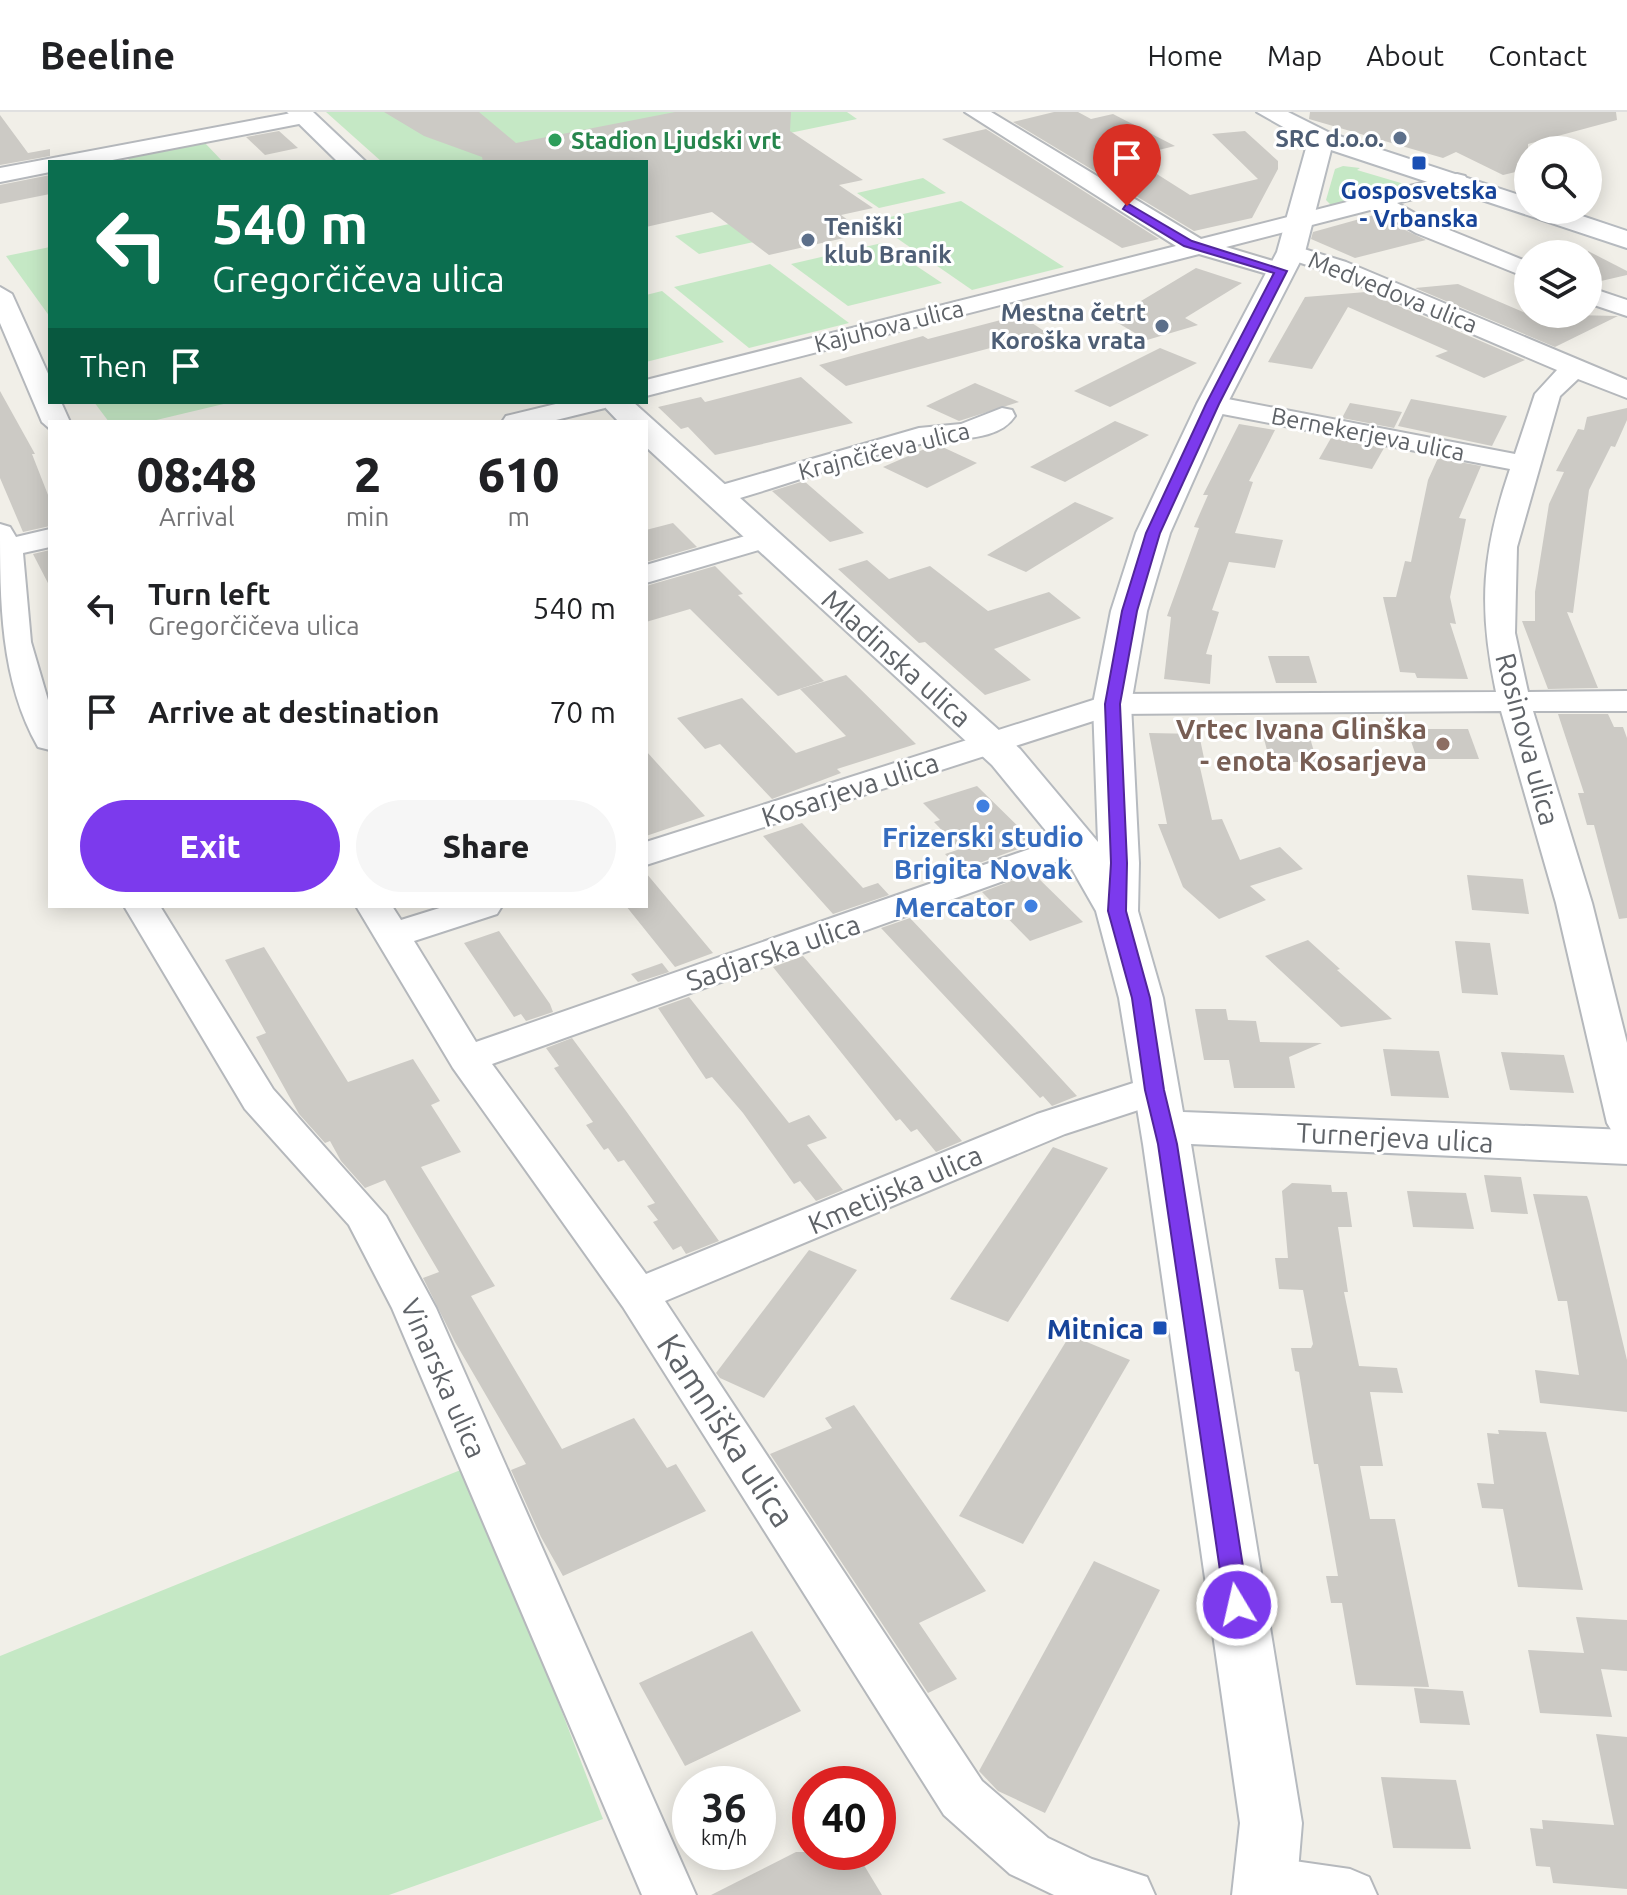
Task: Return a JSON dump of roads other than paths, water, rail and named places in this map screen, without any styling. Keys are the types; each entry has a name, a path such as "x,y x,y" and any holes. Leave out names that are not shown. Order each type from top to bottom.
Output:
{"street":[{"path":"980,115 1008,112"},
{"path":"1269,112 1321,138 1514,202"},
{"path":"77,160 301,114 351,160"},
{"name":"Medvedova ulica","path":"980,115 1148,219 1201,248 1290,249 1576,366 1627,390"},
{"path":"1321,138 1290,249 1212,404 1153,533 1129,611 1112,704 1119,863 1117,911 1141,998 1271,1823 1265,1889 1350,1895"},
{"path":"0,175 48,165"},
{"name":"Kajuhova ulica","path":"648,387 1201,248 1290,249 1378,202 1457,181"},
{"path":"1378,202 1424,228 1514,265"},
{"path":"1580,224 1627,240"},
{"path":"0,294 48,404"},
{"path":"1602,299 1627,309"},
{"name":"Rosinova ulica","path":"1576,366 1548,394 1525,464 1502,547 1499,633 1514,702 1574,903 1627,1123"},
{"path":"524,420 588,404"},
{"path":"617,404 635,420"},
{"name":"Bernekerjeva ulica","path":"1212,404 1525,464"},
{"name":"Krajnčičeva ulica","path":"718,495 929,434 966,432 1002,416"},
{"name":"Mladinska ulica","path":"648,432 992,744 1078,843 1117,911"},
{"path":"48,538 5,540 15,640 23,680 48,736"},
{"path":"648,573 766,539"},
{"name":"Kosarjeva ulica","path":"648,853 1112,704 1627,701"},
{"name":"Sadjarska ulica","path":"467,1059 1078,843"},
{"name":"Vinarska ulica","path":"143,908 259,1099 365,1216 414,1308 669,1895"},
{"path":"384,920 470,908"},
{"name":"Kamniška ulica","path":"384,920 467,1059 638,1295 824,1578 963,1798 1029,1856 1084,1882 1128,1895"},
{"name":"Turnerjeva ulica","path":"1159,1108 1627,1147"},
{"name":"Kmetijska ulica","path":"638,1295 1051,1124 1159,1108"}],"place":[{"name":"SRC d.o.o.","path":"1400,138"},
{"name":"Stadion Ljudski vrt","path":"555,140"},
{"name":"Gosposvetska - Vrbanska","path":"1419,163"},
{"name":"Teniški klub Branik","path":"808,240"},
{"name":"Mestna četrt Koroška vrata","path":"1162,326"},
{"name":"Vrtec Ivana Glinška - enota Kosarjeva","path":"1443,744"},
{"name":"Frizerski studio Brigita Novak","path":"983,806"},
{"name":"Mercator","path":"1031,906"},
{"name":"Mitnica","path":"1160,1328"}]}
